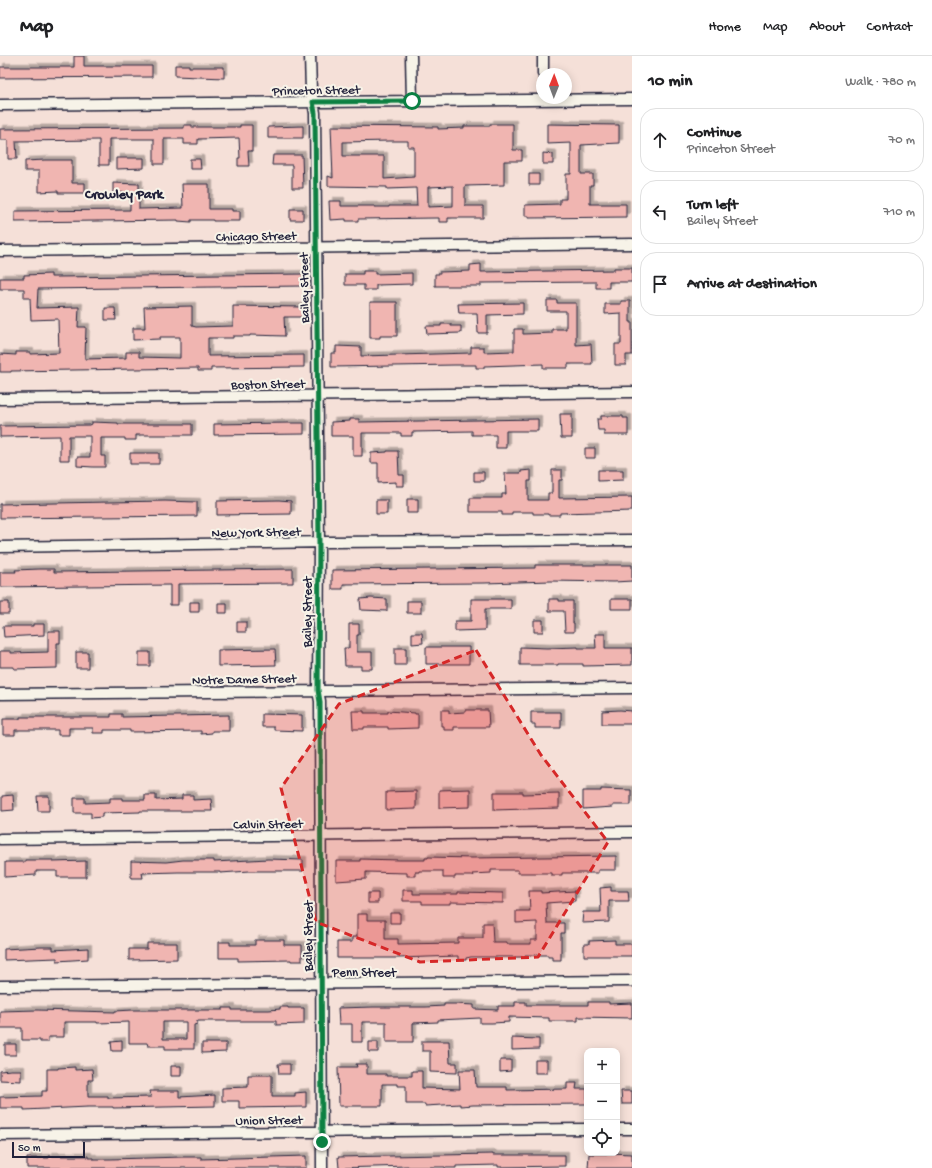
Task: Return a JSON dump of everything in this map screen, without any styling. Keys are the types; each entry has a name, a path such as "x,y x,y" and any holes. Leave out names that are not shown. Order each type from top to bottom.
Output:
{"street":[{"name":"Bailey Street","path":"310,56 311,91 315,113 322,1168"},
{"path":"411,56 412,101"},
{"path":"543,56 543,68"},
{"name":"Princeton Street","path":"0,105 536,99"},
{"name":"Princeton Street","path":"572,99 632,99"},
{"name":"Chicago Street","path":"0,251 632,244"},
{"name":"Boston Street","path":"0,399 632,392"},
{"name":"New York Street","path":"0,547 632,540"},
{"name":"Notre Dame Street","path":"0,694 632,688"},
{"name":"Calvin Street","path":"0,839 632,832"},
{"name":"Penn Street","path":"0,986 632,982"},
{"name":"Union Street","path":"0,1135 584,1129"},
{"path":"620,1129 632,1129"}],"highlighted area":[{"path":"476,650 541,755 608,842 538,957 420,962 316,922 281,788 339,704"}],"building":[{"path":"74,56 84,56 84,66 152,66 152,77 0,78 0,67 74,67"},
{"path":"175,65 189,65 189,67 224,67 224,78 175,76"},
{"path":"490,124 513,124 513,150 522,150 522,161 504,161 504,185 465,186 465,206 483,206 483,218 448,218 448,222 439,222 439,218 358,219 358,221 346,221 346,219 330,220 329,201 341,201 341,206 417,206 416,188 387,189 387,187 328,186 328,176 333,178 331,126 438,127 438,129 464,128 464,126 490,126","holes":["408,141 408,147 414,147 414,177 384,179 384,156 343,156 343,142","453,186 453,206 428,207 428,187"]},
{"path":"547,124 619,125 619,143 581,145 581,174 593,174 593,185 590,185 590,204 626,204 626,217 529,218 529,216 525,216 525,205 560,204 560,199 566,199 566,174 571,174 571,143 547,144"},
{"path":"184,125 192,125 192,127 240,127 240,125 252,125 252,151 248,151 249,166 238,166 238,158 240,158 239,138 198,139 198,144 184,144 184,139 164,139 164,164 154,164 154,139 109,139 109,165 99,165 99,140 16,141 17,159 8,159 8,140 0,140 0,129 184,128"},
{"path":"303,126 303,138 268,138 268,127"},
{"path":"543,153 553,154 553,164 543,164"},
{"path":"273,155 302,155 303,188 292,188 292,165 272,165"},
{"path":"116,158 144,158 144,168 116,169"},
{"path":"190,159 200,159 201,169 190,169"},
{"path":"72,160 72,183 85,183 85,193 58,193 58,191 39,192 39,171 25,171 25,161"},
{"path":"529,174 539,174 539,185 529,185"},
{"path":"113,183 139,184 139,209 183,208 182,184 209,184 209,209 232,209 232,211 240,211 240,221 191,220 191,222 178,220 15,222 15,211 130,210 130,192 113,193"},
{"path":"290,209 303,209 303,220 290,220"},
{"path":"481,264 481,272 614,270 614,268 632,268 632,282 609,282 609,288 596,288 596,282 481,283 481,286 435,286 435,274 439,274 439,272 470,271 470,265"},
{"path":"363,271 375,271 375,274 412,273 412,284 376,285 376,290 364,290 364,285 345,285 345,274 363,274"},
{"path":"51,274 51,277 57,277 303,274 303,286 38,289 37,308 79,307 78,327 86,327 85,359 126,358 126,352 139,352 139,357 180,358 180,337 160,337 160,339 133,340 133,328 145,328 144,307 192,306 192,326 196,327 233,326 233,306 304,307 304,317 284,317 285,336 250,335 233,336 233,338 208,338 208,356 304,355 304,367 211,368 211,371 198,371 198,368 0,372 0,354 16,355 16,352 30,352 30,354 59,353 58,319 31,320 30,298 24,298 24,289 0,289 0,278 24,278 24,275"},
{"path":"547,300 557,300 557,303 576,303 576,345 591,344 592,364 568,364 568,368 543,368 543,364 484,366 484,368 476,368 476,365 331,367 331,353 336,353 336,346 361,347 361,356 471,353 471,347 484,347 484,352 514,351 514,329 523,329 523,334 552,333 552,329 566,329 566,311 547,311"},
{"path":"621,301 630,301 630,322 632,322 632,355 626,355 626,365 615,365 615,344 621,344 621,313 605,314 605,304 621,304"},
{"path":"370,302 397,302 397,336 380,336 380,338 370,338"},
{"path":"523,303 523,314 487,315 487,333 478,333 477,313 459,313 458,304"},
{"path":"105,308 115,308 116,320 105,320"},
{"path":"441,324 461,326 461,333 427,334 426,326 441,326"},
{"path":"560,414 572,414 572,438 561,438"},
{"path":"601,416 623,416 623,418 628,418 628,435 604,435 604,430 598,430 597,419 601,419"},
{"path":"350,419 359,419 359,422 538,419 538,431 506,431 506,448 496,448 496,435 472,435 472,431 412,432 412,436 401,436 401,433 362,433 362,456 353,456 353,436 331,436 331,422 350,421"},
{"path":"92,422 118,424 192,424 192,435 136,435 136,440 125,440 125,438 101,438 101,456 105,456 105,467 77,466 77,457 90,457 90,436 69,436 69,460 60,460 60,436 0,437 0,426 90,425"},
{"path":"304,423 304,434 214,435 214,424"},
{"path":"585,448 595,448 595,458 585,458"},
{"path":"398,451 399,475 404,475 404,486 396,486 396,482 378,483 378,463 371,463 371,453"},
{"path":"130,453 159,453 159,464 130,464"},
{"path":"531,470 531,481 528,481 528,500 548,500 548,493 552,493 552,470 562,470 562,480 559,480 559,498 632,497 632,511 560,513 560,515 533,514 533,512 512,512 512,515 502,515 502,512 470,512 470,498 502,498 502,494 506,494 505,473 521,473 521,471"},
{"path":"598,470 623,470 623,480 598,481"},
{"path":"474,472 484,472 484,481 474,481"},
{"path":"407,499 418,499 418,513 407,513"},
{"path":"376,500 387,500 387,514 376,514"},
{"path":"165,501 197,502 197,516 0,518 0,504"},
{"path":"217,501 291,501 291,514 217,515"},
{"path":"535,565 632,565 632,581 343,584 343,589 332,589 332,570 535,568"},
{"path":"54,569 54,572 58,572 293,569 293,583 178,584 178,605 170,605 170,585 0,587 0,572 16,572 15,570"},
{"path":"360,599 387,599 387,611 361,610"},
{"path":"471,599 511,599 511,609 485,609 485,630 455,631 455,621 471,621"},
{"path":"549,599 573,601 574,632 565,632 564,611 549,611"},
{"path":"611,599 632,599 632,609 611,609"},
{"path":"407,601 421,601 421,613 407,613"},
{"path":"0,602 9,602 9,614 0,614"},
{"path":"190,602 199,602 199,612 190,612"},
{"path":"218,603 227,603 227,613 218,613"},
{"path":"534,620 543,620 543,632 534,632"},
{"path":"237,622 246,622 246,632 237,632"},
{"path":"33,624 44,624 44,635 4,637 3,626 33,626"},
{"path":"349,624 359,624 359,635 357,635 357,652 372,652 372,669 361,669 361,666 345,666 344,648 349,648"},
{"path":"48,631 60,631 60,643 57,643 57,668 14,669 14,667 0,667 0,651 11,651 11,653 48,652"},
{"path":"412,633 422,633 423,643 412,644"},
{"path":"595,634 605,634 605,648 632,648 632,665 520,665 520,647 596,648"},
{"path":"426,647 469,647 469,664 426,664"},
{"path":"395,648 406,648 406,665 395,665"},
{"path":"275,649 276,665 218,666 218,650"},
{"path":"76,652 88,652 88,668 76,668"},
{"path":"139,652 150,652 150,666 139,666"},
{"path":"441,710 449,710 449,713 465,712 465,710 488,710 489,727 454,727 454,730 444,730 444,726 441,726"},
{"path":"352,711 364,711 364,713 388,713 388,711 415,713 418,714 418,728 388,729 388,727 364,727 364,729 353,729"},
{"path":"602,711 632,711 632,724 602,724"},
{"path":"531,712 561,712 561,728 535,728 535,724 531,724"},
{"path":"111,714 122,714 122,717 229,715 229,731 212,731 212,733 201,734 201,731 130,732 130,730 104,730 104,733 93,733 93,728 69,728 69,735 58,735 58,730 15,730 15,735 3,735 3,719 20,719 20,717 111,717"},
{"path":"262,714 302,715 302,731 274,730 274,727 262,727"},
{"path":"470,789 470,807 439,808 439,790"},
{"path":"601,789 631,790 631,805 613,805 613,807 583,809 583,791 601,791"},
{"path":"416,791 416,809 386,810 386,792"},
{"path":"494,792 523,792 523,794 559,793 559,808 494,810"},
{"path":"13,795 14,810 2,811 2,796"},
{"path":"145,795 156,795 156,800 182,799 182,795 193,795 193,800 211,799 212,811 140,811 102,813 102,817 91,818 91,813 74,813 74,798 85,798 85,803 110,802 110,798 122,798 122,800 145,800"},
{"path":"37,796 49,796 49,811 38,811"},
{"path":"616,856 616,870 598,870 598,873 562,873 562,875 551,875 551,873 518,873 518,870 491,870 491,873 472,874 473,876 443,878 443,871 419,871 415,872 415,876 407,876 407,873 366,872 366,879 336,881 336,861 360,861 360,859 425,860 425,858 428,857 472,858"},
{"path":"268,859 303,860 303,871 142,873 143,878 131,878 131,861 166,862 183,860 214,860 214,862"},
{"path":"25,860 53,860 53,862 86,861 86,877 57,877 57,871 36,871 36,875 5,877 5,862 25,862"},
{"path":"611,887 611,891 628,891 629,901 609,901 609,922 582,923 583,912 601,912 600,888"},
{"path":"403,890 413,890 413,894 458,894 458,892 503,893 503,903 450,902 450,904 422,904 422,901 403,901"},
{"path":"529,891 541,891 541,893 575,891 575,901 546,903 547,923 564,923 564,933 561,933 561,960 552,960 552,957 548,957 548,955 525,955 525,957 471,957 466,958 466,960 458,960 458,956 337,958 337,942 352,942 352,937 357,937 357,914 367,914 367,920 385,920 385,939 398,939 398,944 458,943 458,938 483,938 483,923 492,923 493,942 507,942 507,944 531,944 531,940 537,940 537,922 516,923 516,911 530,911"},
{"path":"368,893 378,893 378,903 368,903"},
{"path":"390,913 400,913 400,923 390,923"},
{"path":"255,940 284,940 284,945 302,945 302,961 238,961 238,958 219,958 219,942 230,942 230,945 255,945"},
{"path":"615,940 615,944 632,944 632,956 584,956 584,944 589,944 589,941"},
{"path":"147,943 177,943 177,959 129,960 129,949 147,949"},
{"path":"53,947 53,950 88,948 88,959 57,961 57,958 4,960 4,949"},
{"path":"515,1002 526,1002 526,1005 588,1005 588,1002 609,1002 609,1004 632,1003 632,1018 578,1017 578,1021 549,1021 549,1018 509,1017 509,1022 492,1023 480,1023 480,1018 438,1020 438,1022 413,1023 413,1042 386,1042 386,1022 362,1022 362,1042 352,1042 352,1024 339,1024 338,1008 426,1007 456,1004 474,1005 474,1009 498,1010 498,1006 515,1006"},
{"path":"280,1007 304,1008 304,1024 276,1025 276,1021 197,1021 197,1024 194,1025 194,1049 165,1049 165,1046 148,1046 147,1043 129,1043 129,1022 64,1022 64,1037 48,1037 48,1042 40,1042 40,1040 22,1040 22,1028 0,1028 0,1011 37,1010 115,1012 133,1010 223,1010 223,1008 232,1008 232,1010 280,1009","holes":["163,1022 186,1022 186,1039 163,1039"]},
{"path":"512,1038 539,1039 539,1049 512,1050"},
{"path":"122,1041 122,1051 112,1051 111,1042"},
{"path":"422,1041 449,1041 450,1063 457,1063 457,1073 430,1072 430,1051 422,1051"},
{"path":"369,1042 378,1042 378,1052 369,1052"},
{"path":"202,1043 226,1043 226,1052 202,1053"},
{"path":"5,1044 16,1044 16,1055 5,1055"},
{"path":"500,1060 511,1060 511,1071 500,1072"},
{"path":"535,1060 547,1060 547,1073 535,1073"},
{"path":"278,1064 290,1064 290,1074 279,1074"},
{"path":"356,1064 367,1064 367,1074 386,1074 386,1076 412,1076 412,1071 422,1071 422,1088 460,1089 459,1070 475,1070 476,1087 507,1087 507,1090 567,1089 567,1083 577,1083 576,1089 584,1089 584,1104 460,1106 460,1104 425,1106 425,1104 406,1104 406,1086 397,1086 397,1084 382,1084 382,1106 339,1106 338,1067 357,1067"},
{"path":"171,1066 181,1066 181,1076 171,1076"},
{"path":"75,1067 75,1070 92,1069 93,1080 88,1080 88,1096 108,1096 108,1098 151,1097 150,1091 179,1091 179,1097 215,1095 215,1106 88,1107 24,1110 24,1108 0,1108 0,1097 42,1096 42,1091 47,1091 47,1069"},
{"path":"21,1070 21,1081 0,1080 0,1071"},
{"path":"248,1075 272,1075 272,1096 295,1096 295,1093 306,1092 306,1107 239,1108 239,1101 222,1101 222,1088 248,1087"},
{"path":"621,1091 632,1091 632,1104 622,1104"},
{"path":"493,1154 565,1155 565,1166 498,1167 498,1165 456,1166 456,1168 408,1166 339,1168 338,1157"},
{"path":"620,1154 632,1154 632,1168 588,1168 589,1156 620,1156"},
{"path":"49,1156 88,1156 88,1158 93,1159 201,1157 201,1159 306,1156 306,1168 27,1168 27,1158 49,1158"}],"district":[{"name":"Crowley Park","path":"124,193"}],"route":[{"path":"322,1142 319,823 320,702 318,690 319,543 315,113 313,102 412,101"}]}
